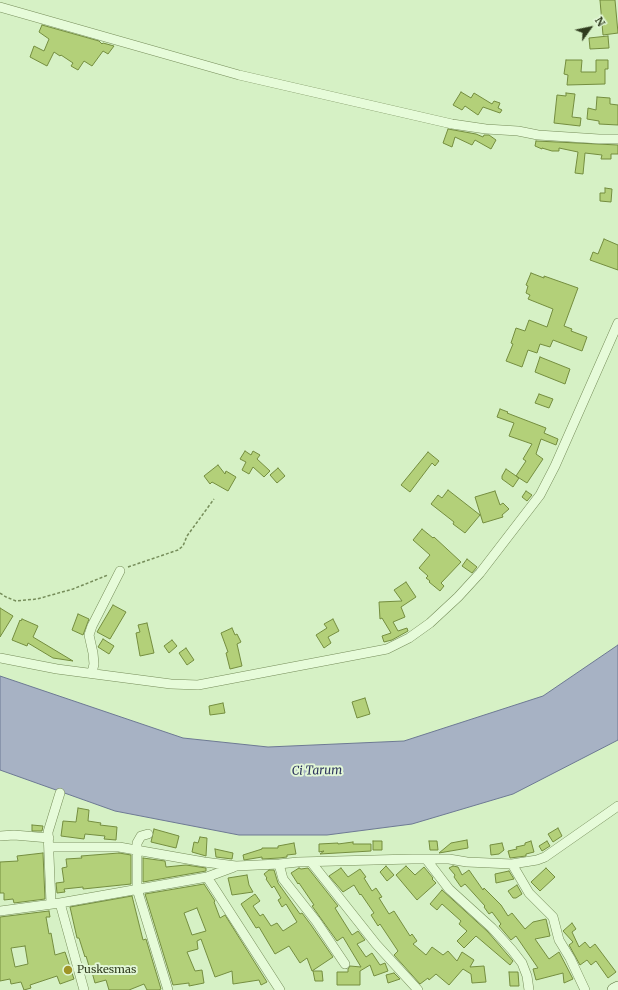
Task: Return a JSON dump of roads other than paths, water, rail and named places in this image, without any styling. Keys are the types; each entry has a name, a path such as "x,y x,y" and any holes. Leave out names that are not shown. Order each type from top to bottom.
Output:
{"street":[{"path":"0,7 239,74 452,124 486,129 518,131 538,135 618,139"},
{"path":"0,658 57,669 171,684 198,685 387,649 409,638 430,623 453,602 480,573 540,495 555,466 618,323"},
{"path":"92,673 94,664 89,635 120,570"},
{"path":"60,793 48,832 55,903 81,989"},
{"path":"0,836 14,835 49,842 119,846 204,862 236,866 354,860 426,859 449,859 467,862 512,864 537,860 545,857 618,806"},
{"path":"148,834 141,836 138,839 136,849 137,889 168,990"},
{"path":"426,859 450,890 492,928 512,950 522,963 527,976 529,990"},
{"path":"311,862 376,944 418,990"},
{"path":"279,864 283,879 316,921 345,964"},
{"path":"512,864 529,893 553,917 559,940 570,958 585,990"},
{"path":"0,911 207,877 236,866"},
{"path":"207,877 280,990"},
{"path":"614,990 618,988"}],"water":[{"name":"Ci Tarum","path":"618,645 618,740 513,794 412,824 327,835 239,835 115,811 0,770 0,676 183,738 268,747 404,741 543,696"}],"place":[{"name":"Puskesmas","path":"68,970"}]}
